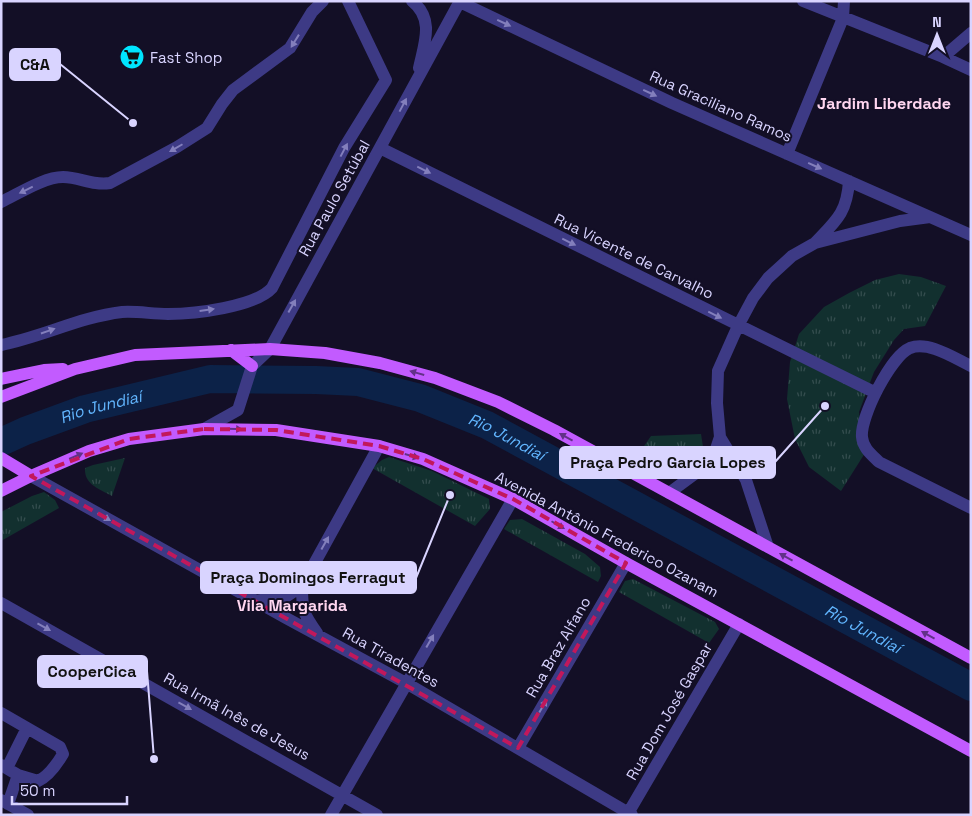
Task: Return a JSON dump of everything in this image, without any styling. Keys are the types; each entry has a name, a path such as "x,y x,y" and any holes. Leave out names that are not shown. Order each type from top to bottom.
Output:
{"main road":[{"path":"1,397 75,369 135,355 270,349 325,353 380,363 435,378 498,402 554,430 971,658"},
{"path":"231,350 252,366"},
{"path":"1,379 44,370 75,369"},
{"name":"Avenida Antônio Frederico Ozanam","path":"1,491 89,451 129,439 204,429 276,430 379,446 423,459 513,499 626,563 971,751"},
{"name":"Rua Tiradentes","path":"5,460 31,476"}],"street":[{"path":"1,202 57,177 65,176 101,184 110,182 177,147 207,128 222,104 234,90 290,48 312,12 323,1"},
{"path":"1,345 100,315 139,312 183,314 220,309 260,298 267,294 272,288 344,148 386,80 348,1"},
{"path":"412,1 425,16 427,25 416,80"},
{"path":"803,1 971,70"},
{"path":"787,154 843,18 844,1"},
{"name":"Rua Paulo Setúbal","path":"204,429 238,410 252,366 270,349 460,2"},
{"name":"Rua Graciliano Ramos","path":"460,2 672,103 971,235"},
{"path":"943,57 971,33"},
{"name":"Rua Vicente de Carvalho","path":"380,148 874,392"},
{"path":"815,243 838,218 845,207 850,181"},
{"path":"669,493 707,465 714,455 720,437 717,403 718,371 753,298 768,278 792,256 815,243 900,221 930,217"},
{"path":"971,366 936,350 922,347 910,348 901,354 874,392 863,422 862,437 866,450 879,462 971,508"},
{"path":"720,437 746,480 768,547"},
{"path":"319,635 301,606 302,586 379,446"},
{"name":"Rua Tiradentes","path":"31,476 406,683 629,814"},
{"path":"331,815 513,499"},
{"name":"Rua Braz Alfano","path":"518,748 626,563"},
{"path":"255,601 287,596 302,586"},
{"name":"Rua Irmã Inês de Jesus","path":"1,603 377,815"},
{"name":"Rua Dom José Gaspar","path":"629,814 739,624"},
{"path":"1,713 60,747 62,754 58,761 44,778 38,781 18,775 4,766 27,728"},
{"path":"18,775 5,802 28,815"}],"highlighted area":[{"path":"204,429 276,430 379,446 423,459 513,499 626,563 518,748 31,476 129,439"}],"green space":[{"path":"899,274 921,277 946,286 925,326 904,329 894,340 874,372 859,412 865,453 841,491 809,467 795,439 787,399 790,362 799,334 824,307 875,280"},
{"path":"701,434 704,453 702,459 688,469 673,468 642,449 651,436"},
{"path":"389,457 432,471 489,499 490,509 475,526 372,468"},
{"path":"125,458 112,496 94,486 87,479 85,468"},
{"path":"44,492 55,500 59,508 1,541 1,512"},
{"path":"522,519 585,554 600,567 601,576 598,582 504,529 510,520"},
{"path":"633,579 715,622 719,629 709,643 619,592 625,581"}],"waterway":[{"name":"Rio Jundiaí","path":"1,442 85,409 210,379 358,382 420,398 487,425 971,687"}],"place":[{"name":"Fast Shop","path":"132,57"},
{"name":"C&A","path":"133,123"},
{"name":"Praça Pedro Garcia Lopes","path":"825,406"},
{"name":"Praça Domingos Ferragut","path":"450,495"},
{"name":"CooperCica","path":"154,759"}],"district":[{"name":"Jardim Liberdade","path":"884,103"},
{"name":"Vila Margarida","path":"292,605"}]}
